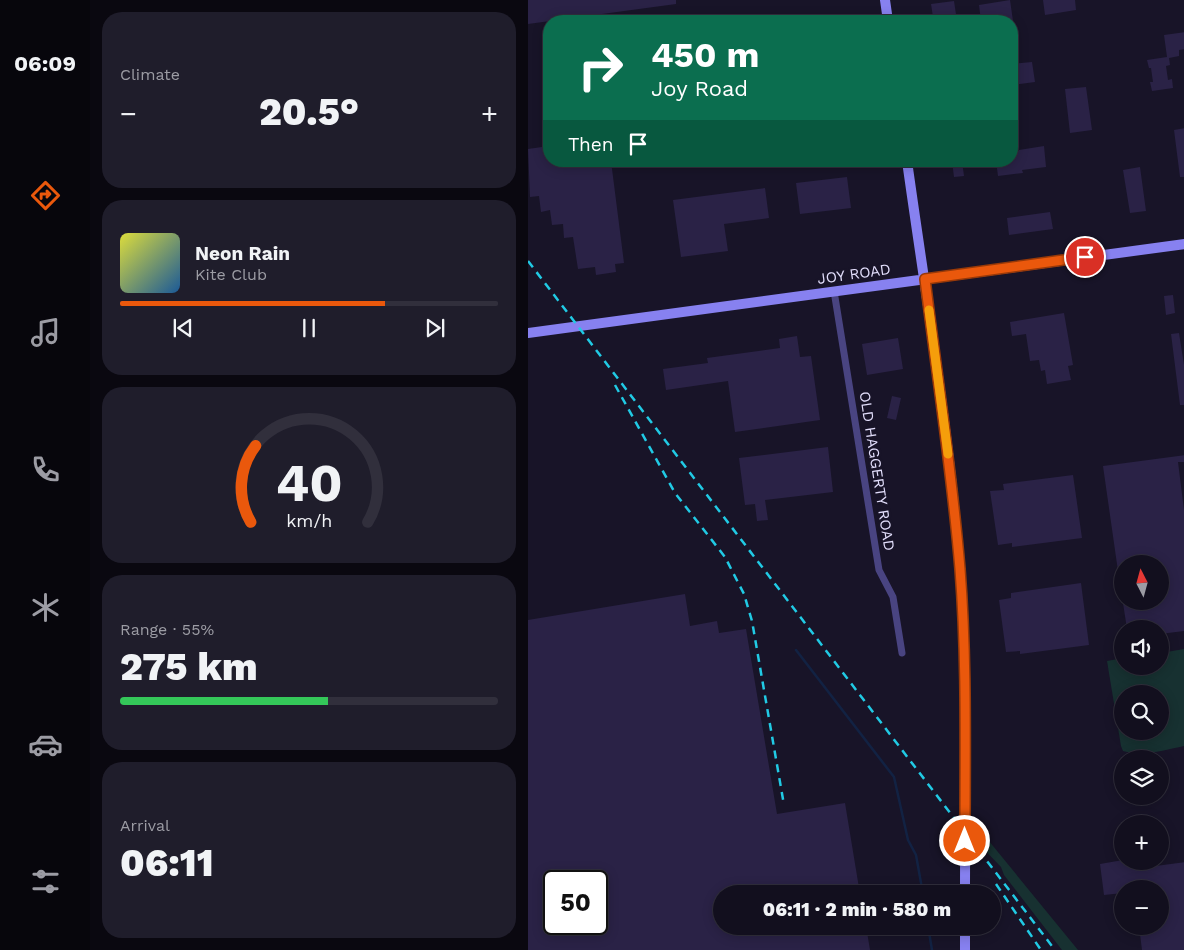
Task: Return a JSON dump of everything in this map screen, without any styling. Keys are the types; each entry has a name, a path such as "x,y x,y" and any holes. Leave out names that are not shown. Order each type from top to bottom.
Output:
{"main road":[{"path":"885,0 887,15"},
{"path":"908,167 925,279 953,502 960,577 966,691 965,885"},
{"name":"JOY ROAD","path":"528,333 1184,244"},
{"path":"965,935 965,950"}],"street":[{"name":"OLD HAGGERTY ROAD","path":"834,291 879,570 893,597 902,653"}],"green space":[{"path":"1184,649 1184,746 1166,750 1123,750 1120,740 1169,740 1169,685 1114,685 1114,704 1107,661 1114,660 1114,675 1169,675 1169,652"},
{"path":"975,824 1078,950 1062,950 1004,875 1001,867 975,840"}],"building":[{"path":"528,0 676,0 676,4 595,15 543,15 543,22 528,24"},
{"path":"1010,0 1012,15 980,15 979,5"},
{"path":"1043,0 1075,0 1076,10 1045,15"},
{"path":"954,1 956,15 933,15 931,4"},
{"path":"1185,32 1185,49 1179,50 1179,56 1169,58 1170,65 1166,66 1168,80 1172,79 1173,88 1152,91 1150,82 1153,82 1151,68 1149,68 1147,60 1167,57 1164,35"},
{"path":"1032,62 1035,82 1018,84 1018,63"},
{"path":"1086,87 1092,130 1070,133 1065,89"},
{"path":"1185,128 1185,177 1180,177 1174,130"},
{"path":"1044,146 1046,167 1022,170 1023,173 998,176 997,167 1018,167 1019,150"},
{"path":"543,147 543,167 612,167 624,263 615,264 616,272 596,275 595,267 578,269 573,237 564,238 563,224 552,225 550,210 541,212 539,196 530,197 528,149"},
{"path":"953,167 963,167 964,176 954,177"},
{"path":"1140,167 1146,211 1130,213 1123,170"},
{"path":"847,177 851,208 800,214 796,183"},
{"path":"765,188 769,218 724,224 728,251 681,257 673,200"},
{"path":"1050,212 1053,229 1009,235 1007,218"},
{"path":"1173,295 1175,313 1166,315 1164,296"},
{"path":"1064,313 1073,365 1068,366 1071,380 1047,384 1045,370 1041,371 1039,360 1030,361 1026,334 1012,336 1010,322"},
{"path":"1179,333 1185,371 1185,405 1180,405 1171,334"},
{"path":"797,336 800,357 811,356 820,420 735,432 728,381 666,390 663,369 708,363 707,358 780,348 779,339"},
{"path":"898,338 903,369 867,375 862,344"},
{"path":"892,396 901,398 896,420 887,418"},
{"path":"828,447 833,492 765,500 768,520 757,521 755,504 745,505 739,458"},
{"path":"1185,455 1185,462 1178,462 1185,518 1185,631 1169,633 1169,620 1126,620 1124,610 1169,610 1169,555 1116,555 1103,466"},
{"path":"1073,475 1082,538 1012,547 1012,543 998,545 990,491 1004,490 1003,484"},
{"path":"1081,583 1089,645 1020,654 1020,651 1006,652 999,600 1011,598 1011,593"},
{"path":"685,594 690,626 717,621 719,633 746,629 777,814 845,803 859,885 713,885 713,935 868,935 870,950 528,950 528,620"},
{"path":"1114,862 1114,870 1169,870 1169,864 1185,862 1185,950 1142,950 1140,935 1169,935 1169,880 1114,880 1114,894 1104,895 1100,864"}],"waterway":[{"path":"796,650 894,777 908,840 916,855 921,885"},
{"path":"930,935 932,950"}],"railway":[{"path":"528,261 1055,950"},
{"path":"615,385 675,493 725,557 744,594 752,621 784,805"},
{"path":"996,884 1041,950"}],"slow traffic":[{"path":"929,310 948,454"}],"route":[{"path":"965,841 966,691 960,569 948,455 925,279 1085,257"}]}
